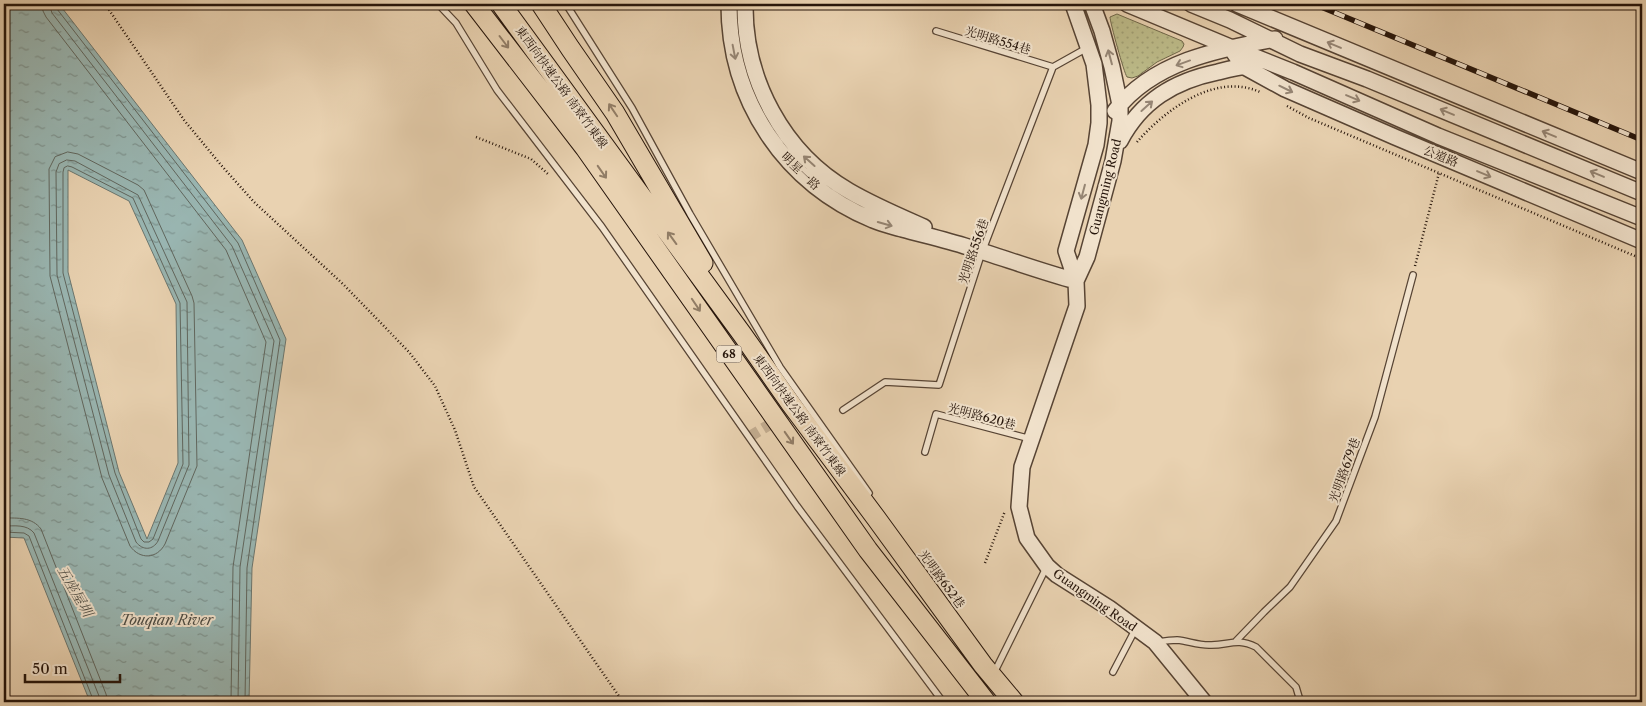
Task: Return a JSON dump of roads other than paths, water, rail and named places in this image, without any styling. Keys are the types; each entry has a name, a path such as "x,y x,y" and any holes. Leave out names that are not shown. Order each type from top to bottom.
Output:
{"highway":[{"name":"東西向快速公路 南寮竹東線","path":"474,4 585,148 868,550 986,702"},
{"name":"東西向快速公路 南寮竹東線","path":"501,4 791,404 983,665 1014,702"},
{"path":"532,4 570,48"},
{"path":"542,4 615,112 697,252 742,334"}],"street":[{"name":"明星一路","path":"729,4 729,25 737,66 750,104 765,131 786,160 813,185 840,205 875,221 976,249 1076,281"},
{"name":"明星一路","path":"745,4 744,24 752,62 764,96 779,125 799,152 848,191 976,249"},
{"name":"Guangming Road","path":"1073,4 1094,64 1100,123 1096,145 1066,251 1076,281 1077,306 1022,466 1019,507 1027,538 1046,566 1109,608 1155,642 1204,702"},
{"name":"Guangming Road","path":"1076,281 1087,257 1113,161 1120,121 1120,105 1108,50 1092,4"},
{"name":"公道路","path":"1127,4 1293,72 1438,136 1642,218"},
{"path":"1191,4 1300,54 1367,78 1642,192"},
{"path":"1237,4 1642,172"},
{"path":"1096,145 1107,122 1120,105 1136,90 1163,72 1180,64 1230,47 1308,34"},
{"name":"公道路","path":"1230,47 1243,66 1285,89 1642,241"},
{"name":"公道路","path":"1113,161 1131,121 1158,96 1187,80 1243,66 1293,72"}],"lane":[{"path":"438,4 456,24 497,90 602,227 797,506 943,702"},
{"path":"566,4 632,108 690,214 780,366 874,500"},
{"name":"光明路554巷","path":"936,31 1053,67"},
{"path":"1053,67 1089,47"},
{"name":"光明路556巷","path":"843,410 885,382 939,385 976,249 1053,67"},
{"name":"光明路679巷","path":"1236,641 1290,587 1336,521 1375,417 1413,275"},
{"name":"光明路620巷","path":"925,452 936,414 1031,440"},
{"name":"光明路652巷","path":"962,625 995,671 1046,566"},
{"path":"1113,672 1136,628"},
{"path":"1155,642 1177,640 1194,644 1212,645 1236,641 1248,643 1256,647 1296,687 1300,697 1299,702"}],"water":[{"name":"Touqian River","path":"4,4 59,4 242,240 286,339 252,568 249,702 90,702 24,538 4,537","holes":["68,170 129,201 176,304 178,463 147,539 119,472 68,272"]}],"tunnel":[{"path":"749,437 800,406"}],"railway":[{"path":"1314,4 1642,140"}],"water label":[{"name":"五座屋圳","path":"75,591"}]}
